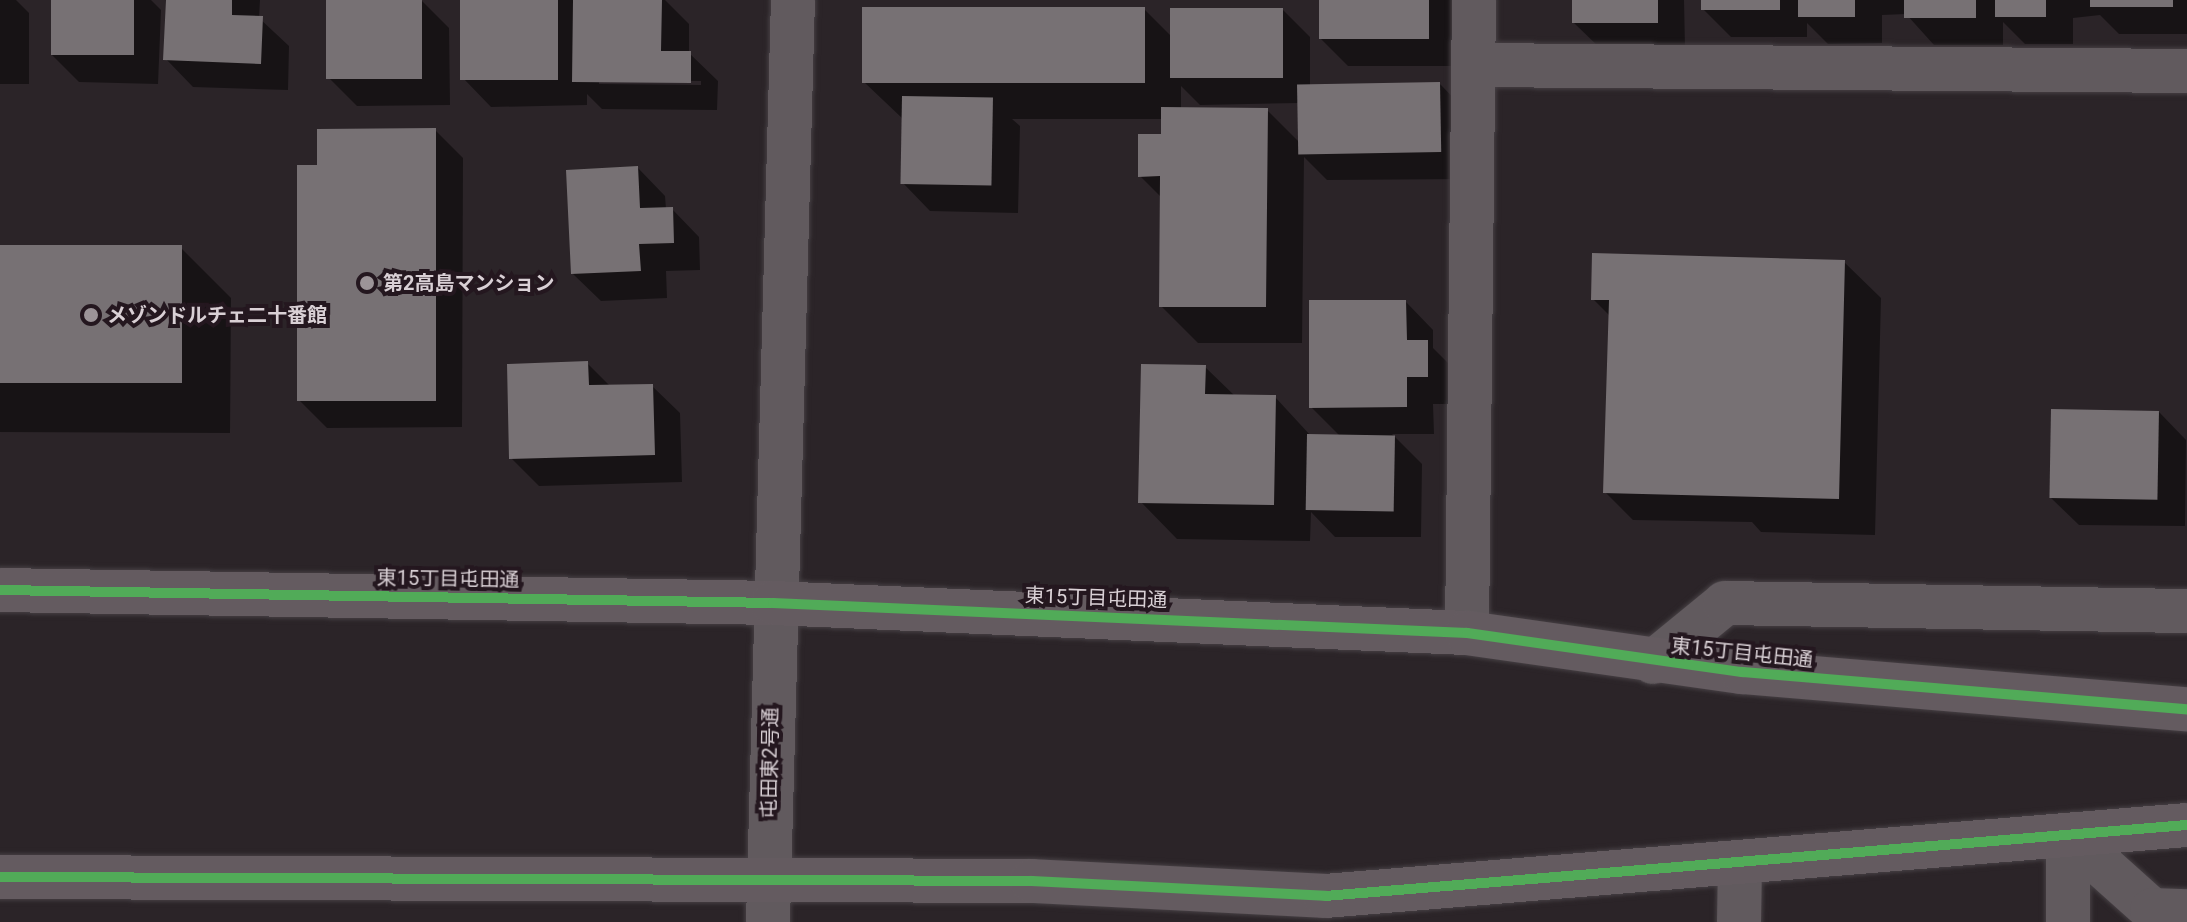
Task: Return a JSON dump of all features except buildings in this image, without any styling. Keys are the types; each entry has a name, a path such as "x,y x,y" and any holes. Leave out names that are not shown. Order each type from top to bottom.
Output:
{"street":[{"name":"屯田東2号通","path":"768,922 773,603 793,0"},
{"path":"1467,633 1474,0"},
{"path":"1474,65 2187,71"},
{"name":"東15丁目屯田通","path":"0,590 773,603 1467,633 1653,662 2187,709"},
{"path":"1653,662 1725,603 2187,611"},
{"path":"0,877 1032,881 1325,896 2187,825"},
{"path":"2068,835 2152,910 2187,911"},
{"path":"2068,835 2068,922"},
{"path":"1739,922 1740,862"}],"cycle path":[{"path":"0,590 773,603 1467,633 1742,672 2187,709"},
{"path":"0,877 1032,881 1325,896 2187,825"}],"place":[{"name":"第2高島マンション","path":"367,283"},
{"name":"メゾンドルチェ二十番館","path":"91,315"}]}
